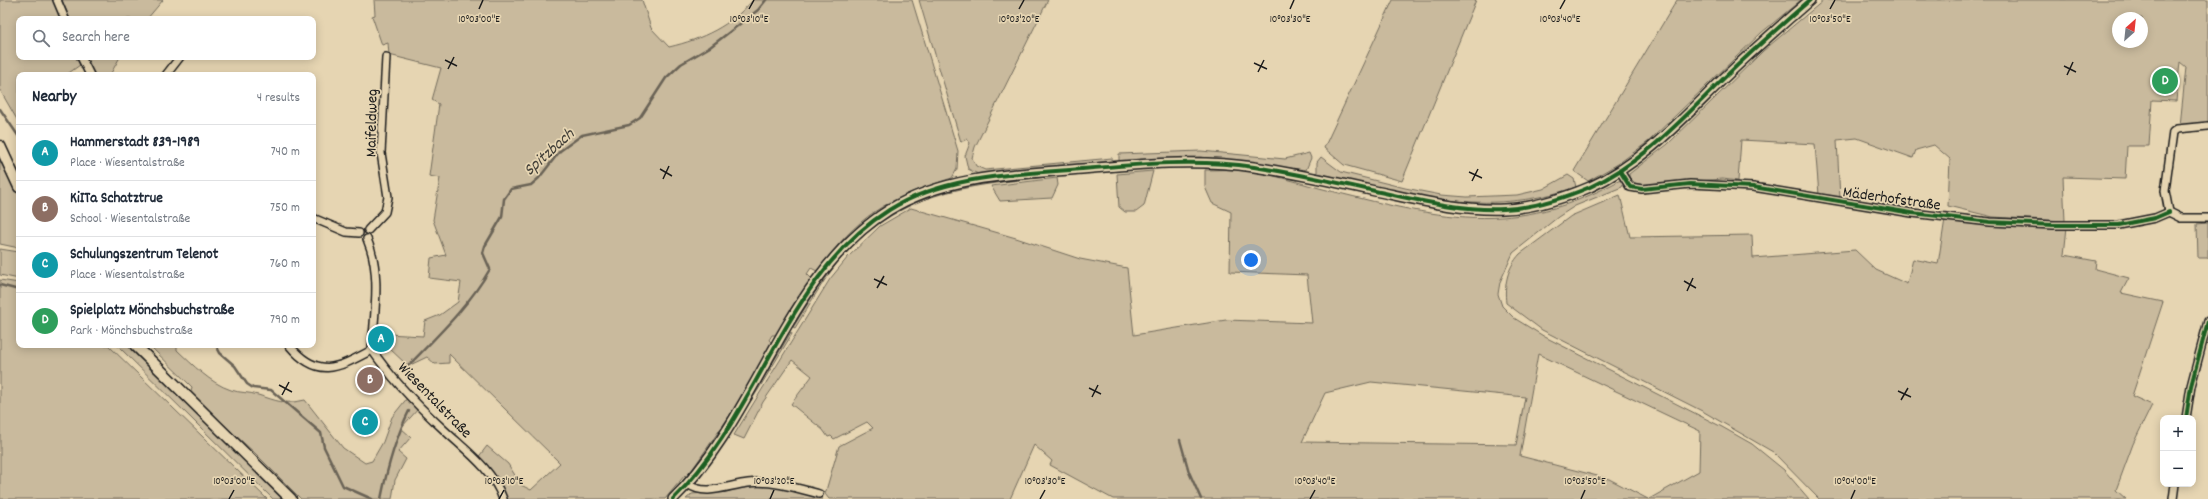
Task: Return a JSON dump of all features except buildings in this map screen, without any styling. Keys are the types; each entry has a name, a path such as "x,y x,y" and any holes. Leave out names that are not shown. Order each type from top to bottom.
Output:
{"main road":[{"path":"0,146 16,181"},
{"path":"138,348 291,499"}],"street":[{"path":"57,0 64,16"},
{"path":"673,499 688,484 753,387 790,322 836,254 860,230 891,208 939,188 966,182 1056,171 1117,166 1188,163 1250,166 1322,179 1438,205 1506,209 1550,202 1590,187 1620,171 1667,134 1750,53 1810,0"},
{"name":"Maifeldweg","path":"368,230 385,212 388,197 381,153 386,57"},
{"path":"82,60 88,72"},
{"path":"168,72 178,60"},
{"path":"2208,126 2177,128 2173,132 2165,191 2168,212 2181,218 2208,218"},
{"name":"Mäderhofstraße","path":"1620,171 1630,187 1642,189 1690,184 1754,187 1905,212 1990,222 2053,225 2119,225 2155,218 2168,212"},
{"path":"316,219 346,232 359,233 363,229 368,230 370,235 367,239"},
{"path":"359,233 361,239 367,239"},
{"path":"292,348 307,364 321,368 336,367 348,363 372,350 375,266 372,251 367,239"},
{"path":"2186,415 2191,386 2208,321"},
{"name":"Wiesentalstraße","path":"372,350 441,428 477,459 498,484 503,499"},
{"path":"688,484 703,491 749,483 765,482 819,494"},
{"path":"2173,499 2175,487"}],"shaded area":[{"path":"0,0 53,0 60,16 16,16 16,60 78,60 80,65 70,72 16,72 16,118 0,90"},
{"path":"62,0 163,0 150,16 69,16"},
{"path":"374,0 642,0 651,28 669,47 693,40 715,30 735,17 753,0 912,0 958,151 957,169 952,178 909,194 875,211 846,236 817,271 811,268 807,274 812,279 778,335 772,335 769,340 773,344 730,415 687,477 685,475 665,499 504,499 477,459 487,446 508,464 521,485 531,490 560,463 449,354 449,363 435,364 427,357 408,366 388,347 387,334 423,336 425,321 440,315 458,302 461,282 429,278 431,258 446,255 433,220 440,178 429,176 439,104 432,100 441,68 389,55 388,43 382,45 372,16 375,15"},
{"path":"919,0 1048,0 975,147 972,158 976,166 985,170 1112,158 1112,161 978,174 968,169 965,156 970,143 967,139 961,142"},
{"path":"1393,0 1476,0 1402,181 1344,165 1324,148"},
{"path":"1677,0 1801,0 1761,33 1649,141 1618,164 1588,181 1574,171"},
{"path":"1824,0 2208,0 2208,124 2180,126 2186,67 2180,62 2176,101 2152,100 2149,146 2127,146 2125,179 2063,177 2065,221 1993,217 1948,206 1950,159 1934,145 1916,150 1913,158 1857,138 1837,140 1840,199 1819,195 1815,144 1741,140 1738,181 1723,179 1644,185 1635,183 1629,177 1629,174 1668,144 1763,51"},
{"path":"87,60 118,60 112,72 93,72"},
{"path":"1201,151 1285,159 1309,153 1311,158 1306,170 1200,157 1119,161 1119,154"},
{"path":"0,155 16,190 16,247 0,244"},
{"path":"1321,157 1341,172 1405,188 1441,195 1467,197 1517,195 1543,189 1568,175 1574,179 1576,187 1542,196 1509,201 1477,202 1446,200 1383,189 1317,173 1317,162"},
{"path":"1205,170 1251,171 1402,208 1439,214 1474,217 1510,216 1546,210 1583,198 1622,179 1624,183 1622,187 1575,206 1558,217 1513,253 1500,282 1498,294 1502,306 1514,318 1545,337 1722,427 1752,444 1784,470 1809,499 1649,499 1699,471 1700,431 1538,354 1520,456 1609,479 1648,499 1113,499 1050,465 1052,461 1034,445 1010,499 829,499 825,494 839,446 873,428 867,422 834,439 831,436 828,437 823,430 791,404 812,376 792,360 763,402 744,439 734,435 830,279 848,257 880,226 911,208 1016,238 1080,259 1127,268 1134,335 1226,320 1312,323 1307,275 1230,272 1231,212 1212,203 1205,187","holes":["1371,382 1525,397 1516,445 1302,442 1325,393"]},
{"path":"1153,171 1144,206 1136,212 1125,212 1119,207 1117,174"},
{"path":"1054,174 1055,176 995,183 941,194 915,203 891,216 867,233 844,255 824,281 795,328 793,327 822,281 842,254 864,232 887,215 912,202 967,186"},
{"path":"1057,178 1058,185 1052,198 1000,201 991,186"},
{"path":"1620,195 1630,237 1752,235 1753,258 1855,250 1876,270 1907,284 1913,259 1938,264 1945,219 2067,227 2064,255 2096,261 2095,269 2129,278 2121,293 2163,302 2132,396 2152,405 2133,444 2116,490 2126,499 1819,499 1773,452 1704,412 1542,330 1506,303 1507,277 1512,265 1520,254 1571,216"},
{"path":"2208,223 2208,258 2198,258 2197,224"},
{"path":"0,249 16,252 16,278 0,275"},
{"path":"0,280 16,283 16,348 111,348 267,499 0,499"},
{"path":"791,332 792,334 758,390 699,479 698,478 757,389"},
{"path":"120,348 131,348 283,499 273,499"},
{"path":"152,348 177,348 177,350 202,373 216,383 231,390 255,394 281,402 305,400 343,448 365,463 372,461 383,442 392,417 408,397 419,408 401,428 411,437 398,452 406,459 395,480 392,499 301,499 256,454 190,394 192,387"},
{"path":"757,484 800,491 823,499 686,499 692,494 729,491"}],"waterway":[{"name":"Spitzbach","path":"408,366 441,332 482,283 490,269 483,253 485,246 502,217 504,199 511,189 531,185 539,178 560,151 582,135 629,125 640,118 666,78 681,64 710,47 758,10 766,0"},
{"path":"0,109 16,133"},
{"path":"0,285 16,289"},
{"path":"218,348 220,353 235,366 247,384 253,388 271,390 321,433 324,447 343,486 372,499"},
{"name":"Spitzbach","path":"381,499 392,454 409,411"},
{"path":"1180,440 1189,472 1201,499"}],"cycle path":[{"path":"673,499 703,465 728,428 798,308 823,271 853,238 889,210 911,198 958,183 1008,175 1125,165 1212,163 1269,169 1456,207 1488,209 1526,207 1559,199 1590,187 1609,177 1645,153 1755,49 1810,0"},
{"path":"1620,171 1630,187 1642,189 1690,184 1753,187 1912,213 1990,222 2053,225 2119,225 2155,218 2169,212"},
{"path":"2186,415 2191,386 2208,321"}],"place":[{"name":"Spielplatz Mönchsbuchstraße","path":"2165,81"},
{"name":"Hammerstadt 839-1989","path":"381,339"},
{"name":"KiITa Schatztrue","path":"370,380"},
{"name":"Schulungszentrum Telenot","path":"365,422"}]}
